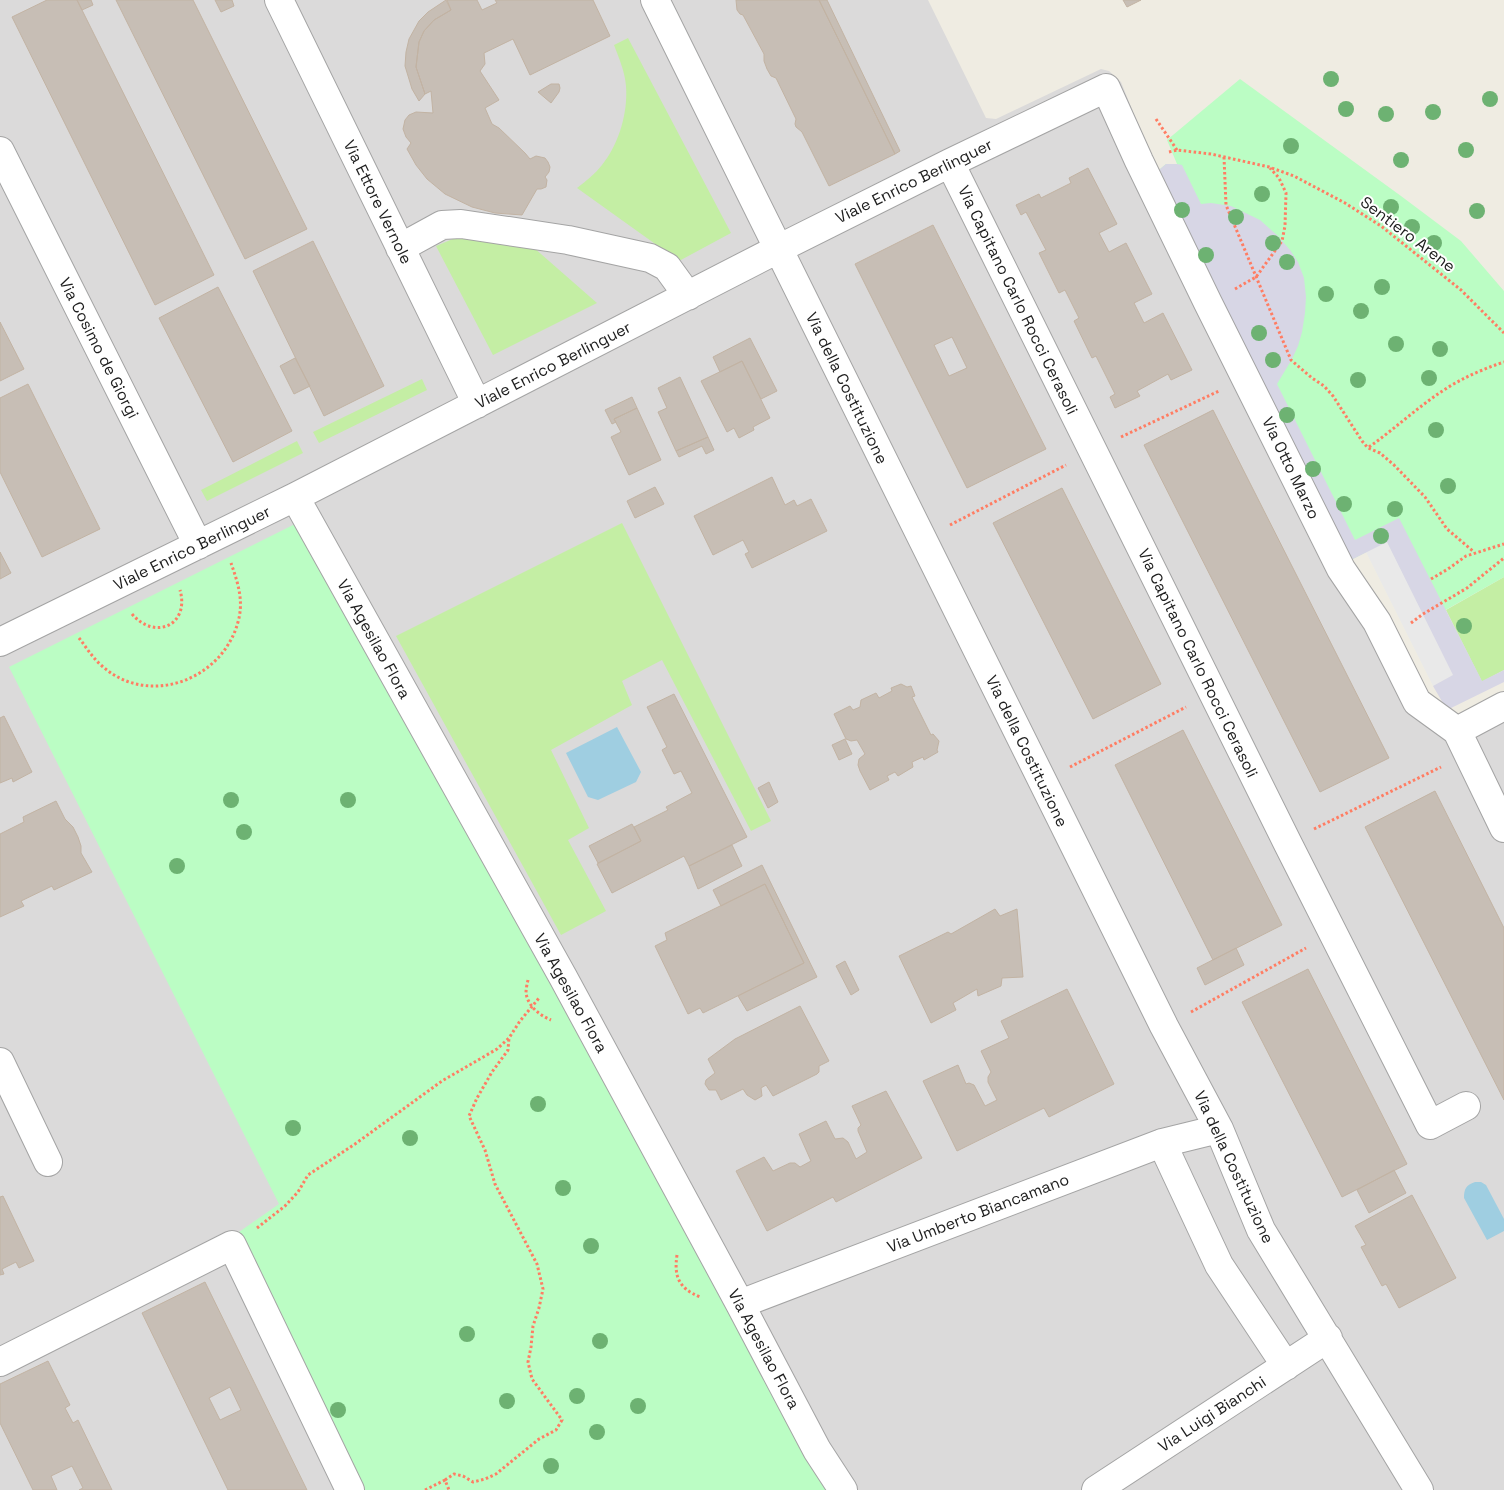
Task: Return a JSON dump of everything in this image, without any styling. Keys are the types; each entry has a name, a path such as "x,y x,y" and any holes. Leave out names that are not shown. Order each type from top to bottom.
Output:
{"street":[{"name":"Via Ettore Vernole","path":"280,0 477,404"},
{"name":"Via della Costituzione","path":"655,0 1164,1026 1219,1129 1261,1230 1419,1490"},
{"name":"Viale Enrico Berlinguer","path":"0,642 295,497 778,249 1106,88"},
{"name":"Via Otto Marzo","path":"1106,88 1208,302 1341,569 1377,622 1417,702 1462,742 1504,828"},
{"name":"Via Cosimo de Giorgi","path":"0,151 198,545"},
{"name":"Via Capitano Carlo Rocci Cerasoli","path":"950,163 1287,842 1430,1125 1466,1106"},
{"path":"400,248 442,225 461,224 568,240 650,258 667,267 688,296"},
{"name":"Via Agesilao Flora","path":"295,497 563,977 817,1450 843,1490"},
{"path":"1462,742 1504,706"},
{"path":"0,1062 48,1162"},
{"name":"Via Umberto Biancamano","path":"740,1304 1162,1143 1219,1129"},
{"path":"1162,1143 1219,1265 1286,1366"},
{"path":"0,1362 232,1245 350,1490"},
{"name":"Via Luigi Bianchi","path":"1096,1490 1328,1338"}],"path":[{"name":"Sentiero Arene","path":"1140,161 1177,150 1211,154 1269,167 1310,184 1345,202 1381,226 1460,290 1504,333"},
{"path":"1224,157 1226,205 1290,360 1324,386 1333,396 1354,430 1368,448 1380,454 1394,465 1425,497 1447,529 1474,552"},
{"path":"1208,302 1256,278 1282,240 1285,226 1286,193 1279,178 1269,167"},
{"path":"1368,448 1420,407 1460,381 1504,362"},
{"path":"1430,579 1474,552 1504,544"},
{"path":"1384,637 1409,624 1467,588 1504,558"},
{"path":"79,638 102,666 118,677 135,684 154,686 173,684 191,679 208,669 221,656 231,640 238,622 239,584 231,563"},
{"path":"132,614 137,620 147,626 157,628 167,626 176,619 181,610 183,600 180,590"},
{"path":"1042,781 1213,692"},
{"path":"1287,842 1462,742"},
{"path":"1164,1026 1333,934"},
{"path":"232,1245 285,1206 298,1192 308,1175 442,1081 490,1053 509,1038 520,1021 537,1002 542,991 563,977"},
{"path":"425,1490 454,1474 463,1476 472,1482 496,1474 538,1439 556,1430 562,1420 532,1379 528,1362 533,1326 543,1289 537,1264 494,1184 485,1150 469,1116 492,1072 508,1050 509,1038"},
{"path":"681,1248 677,1255 675,1270 681,1284 690,1293 702,1298"},
{"path":"445,1480 449,1490"}],"shaded area":[{"path":"0,0 928,0 986,118 996,119 1101,69 1109,71 1121,82 1154,164 1349,561 1426,695 1458,717 1504,693 1504,1490 0,1490"},
{"path":"1166,164 1182,165 1201,204 1211,203 1231,206 1260,220 1278,236 1298,262 1304,278 1306,297 1302,332 1292,359 1277,384 1355,540 1399,518 1482,681 1504,670 1504,682 1447,710 1433,686 1453,675 1387,542 1351,560 1160,177 1160,169"},
{"path":"1387,541 1454,675 1433,686 1366,552"}],"green space":[{"path":"628,38 731,233 679,261 577,188 602,165 618,138 624,117 626,86 623,70 614,45"},
{"path":"1240,79 1461,241 1504,291 1504,577 1426,621 1387,541 1351,560 1160,169 1166,164 1177,164 1167,140"},
{"path":"460,236 533,247 597,303 493,355 436,246"},
{"path":"422,379 427,390 319,443 313,432"},
{"path":"297,441 303,453 207,501 201,490"},
{"path":"622,523 771,821 751,831 662,660 622,681 632,705 551,750 589,828 568,840 606,911 561,935 396,636"},
{"path":"295,524 535,956 827,1490 364,1490 239,1232 279,1204 9,667"},
{"path":"1504,577 1504,670 1482,682 1446,610"}],"water":[{"path":"617,727 641,772 636,782 598,800 588,797 566,753"},
{"path":"1481,1182 1486,1185 1504,1219 1504,1231 1487,1240 1464,1198 1466,1188 1469,1184"}],"building":[{"path":"47,0 77,0 214,275 155,305 12,17"},
{"path":"77,0 91,0 93,5 82,10"},
{"path":"116,0 193,0 307,229 245,259"},
{"path":"215,0 232,0 234,6 221,12"},
{"path":"446,0 451,10 434,20 424,31 419,42 416,67 425,94 419,101 412,89 405,66 409,39 419,21 428,12"},
{"path":"447,0 477,0 482,10 497,3 495,0 593,0 610,36 530,75 513,39 484,53 485,64 480,71 499,100 485,108 492,124 499,128 530,159 536,156 545,158 550,167 545,177 547,180 546,187 537,189 522,215 495,213 472,207 445,194 427,179 407,149 411,143 403,129 405,120 409,115 416,112 433,113 431,91 425,94 416,67 419,42 424,31 434,20 451,10"},
{"path":"736,0 819,0 895,154 829,186 802,132 796,127 796,119 776,78 771,76 767,69 764,54 743,15 737,10"},
{"path":"819,0 827,0 900,151 895,154"},
{"path":"1123,0 1141,0 1127,7"},
{"path":"551,84 559,84 560,88 551,103 538,92"},
{"path":"1088,168 1117,224 1099,233 1109,252 1126,243 1152,294 1134,303 1144,323 1163,313 1192,370 1171,380 1168,374 1137,391 1140,396 1115,408 1110,397 1115,394 1096,356 1092,358 1074,321 1079,318 1065,290 1059,293 1039,253 1046,250 1026,212 1021,215 1016,205 1039,194 1041,198 1071,183 1069,178"},
{"path":"933,225 1046,449 967,488 855,264","holes":["952,337 967,368 949,376 934,345"]},
{"path":"313,241 384,386 324,416 253,271"},
{"path":"218,287 292,431 233,462 159,318"},
{"path":"0,322 24,369 0,381"},
{"path":"750,338 777,391 761,399 742,361 720,372 713,357"},
{"path":"295,358 310,386 294,394 280,366"},
{"path":"742,361 770,418 753,427 754,430 739,438 734,428 727,432 701,381"},
{"path":"680,377 708,437 676,451 658,412 667,408 658,388"},
{"path":"28,384 100,529 42,557 0,472 0,398"},
{"path":"632,397 637,408 614,419 616,422 612,424 605,410"},
{"path":"637,408 661,460 629,475 611,437 621,432 614,419"},
{"path":"1213,410 1389,758 1320,792 1144,445"},
{"path":"708,437 714,450 706,454 702,446 679,457 676,451"},
{"path":"772,477 785,505 794,500 797,506 811,499 827,531 752,568 745,554 749,552 743,540 713,555 694,516"},
{"path":"655,487 664,504 635,518 627,501"},
{"path":"1062,488 1161,684 1093,719 993,523"},
{"path":"0,552 11,573 0,579"},
{"path":"901,684 907,687 911,686 915,696 912,697 931,735 933,734 939,741 938,752 924,760 923,757 912,762 913,767 898,776 895,772 887,776 889,780 870,790 858,765 859,759 865,754 857,740 851,741 846,739 834,714 850,706 853,710 860,707 861,700 876,693 879,698 892,691 891,688"},
{"path":"674,694 747,837 689,866 684,856 612,893 597,864 641,841 634,827 668,810 666,807 692,793 681,771 674,774 662,750 667,747 647,707"},
{"path":"4,716 32,772 13,782 12,778 0,783 0,718"},
{"path":"1183,730 1282,925 1213,960 1115,765"},
{"path":"845,739 852,754 839,760 832,745"},
{"path":"769,782 778,802 768,808 758,788"},
{"path":"1435,791 1504,928 1504,1100 1365,827"},
{"path":"56,801 65,819 73,827 81,846 81,853 92,872 54,890 52,886 21,901 24,906 0,917 0,834 24,822 23,817"},
{"path":"632,824 641,841 598,863 589,846"},
{"path":"732,845 742,866 698,889 689,866"},
{"path":"762,865 817,977 747,1011 738,996 804,963 765,884 721,906 713,890"},
{"path":"765,884 804,963 703,1013 700,1008 688,1014 655,946 667,940 665,933"},
{"path":"995,909 1000,916 1017,909 1023,977 1002,978 1001,986 978,996 977,989 953,1003 956,1010 931,1023 899,956 948,932 951,934"},
{"path":"1236,948 1244,965 1205,985 1197,968"},
{"path":"845,961 859,990 851,995 836,966"},
{"path":"1308,969 1407,1164 1342,1197 1242,1002"},
{"path":"1067,989 1114,1084 1049,1117 1044,1108 957,1151 923,1081 958,1065 966,1084 974,1085 985,1106 997,1100 988,1082 991,1072 981,1051 1009,1038 1001,1021"},
{"path":"800,1006 829,1061 819,1066 817,1074 773,1096 766,1085 761,1088 762,1096 755,1100 747,1095 743,1089 721,1100 716,1090 709,1090 705,1084 706,1080 715,1073 708,1059 735,1039"},
{"path":"886,1091 922,1158 836,1202 833,1197 767,1231 736,1171 764,1157 773,1171 790,1163 795,1163 800,1167 811,1161 799,1134 826,1121 835,1139 843,1138 848,1142 856,1159 867,1152 858,1131 861,1125 852,1106"},
{"path":"1394,1170 1406,1193 1369,1213 1357,1190"},
{"path":"1412,1195 1456,1278 1399,1308 1386,1284 1382,1286 1361,1247 1366,1245 1355,1226"},
{"path":"3,1196 34,1261 19,1268 16,1262 2,1269 4,1274 0,1275 0,1197"},
{"path":"205,1282 307,1490 228,1490 142,1313","holes":["230,1387 241,1410 220,1420 209,1398"]},
{"path":"48,1361 70,1405 65,1408 73,1423 78,1420 112,1490 79,1490 83,1488 72,1466 51,1476 57,1490 33,1490 0,1423 0,1384"}]}
